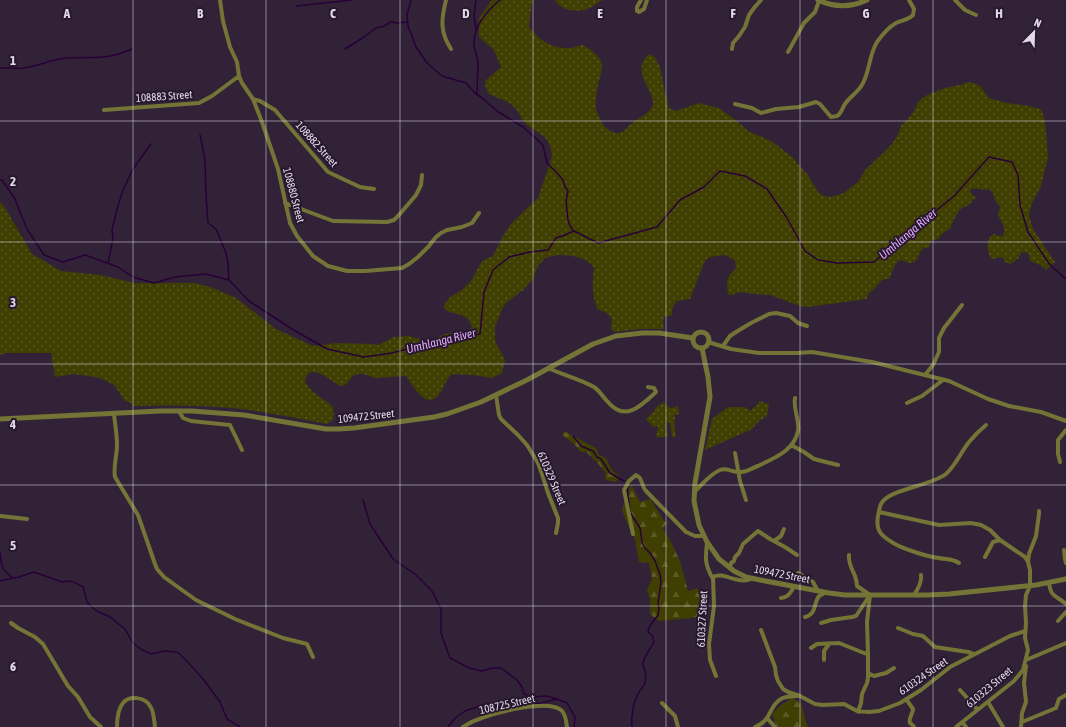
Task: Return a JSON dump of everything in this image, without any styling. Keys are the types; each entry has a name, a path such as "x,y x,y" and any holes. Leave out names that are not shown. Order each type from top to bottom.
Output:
{"street":[{"name":"108880 Street","path":"220,0 227,38 237,62 239,76 246,89 254,99 278,169 290,223 313,256 328,266 347,271 402,268 418,257 436,236 446,230 462,227 472,222 479,212"},
{"path":"446,0 442,27 446,41 451,50"},
{"path":"641,0 637,7 637,11 639,12 644,10 647,0"},
{"path":"732,49 733,43 745,27 749,15 761,0"},
{"path":"788,52 804,23 815,12 818,0 834,6 847,6 857,5 867,0"},
{"path":"735,104 752,108 761,113 776,109 799,107 816,102 820,104 831,117 837,116 841,113 846,102 856,93 864,82 870,66 872,54 877,42 883,34 894,25 912,17 914,12 909,0"},
{"path":"912,5 915,0"},
{"path":"955,0 965,10 976,15"},
{"name":"108883 Street","path":"104,110 199,103 212,96 239,76"},
{"name":"108882 Street","path":"254,99 274,110 328,172 360,188 374,189"},
{"path":"285,203 333,221 387,222 394,220 416,195 421,185 422,175"},
{"path":"925,375 933,365 939,352 939,338 944,328 962,305"},
{"path":"723,346 730,336 769,314 790,316 798,323 807,326"},
{"path":"701,332 707,335 708,342 702,348 697,347 693,338 695,334 701,332"},
{"name":"109472 Street","path":"0,419 153,411 206,411 244,415 326,429 339,429 434,417 460,410 527,380 593,344 616,336 659,333 693,338"},
{"path":"708,342 759,353 812,352 872,362 955,383 988,399 1009,406 1041,412 1066,421"},
{"name":"109472 Street","path":"702,348 708,377 710,397 699,454 694,501 704,536 715,555 730,568 751,579 836,594 949,594 1030,586 1066,579"},
{"path":"548,368 594,387 614,408 621,411 629,411 638,408 656,392 654,388 648,387"},
{"path":"907,403 922,396 943,380"},
{"name":"610329 Street","path":"496,395 501,419 527,445 541,471 558,518 556,533"},
{"path":"694,493 712,475 721,470 738,472 746,471 778,457 791,445 796,437 798,429 794,404 795,398"},
{"path":"179,411 183,418 191,421 230,424 242,450"},
{"path":"114,414 117,435 114,470 115,477 138,515 155,564 160,573 205,605 288,640 307,644 312,657"},
{"path":"959,564 950,559 939,558 896,545 878,530 877,522 882,502 889,496 932,481 945,474 955,463 969,442 986,425"},
{"path":"1060,462 1058,454 1058,440 1066,430"},
{"path":"791,445 814,458 838,464"},
{"path":"735,453 740,481 746,500"},
{"path":"633,534 624,490 629,481 636,476 640,478 646,491 681,527 695,536 704,536"},
{"path":"1028,562 1029,554 1036,536 1039,511"},
{"path":"879,512 940,524 978,524 986,527 1000,540 1025,557 1028,562"},
{"path":"0,516 27,520"},
{"path":"774,542 781,536 784,530"},
{"path":"730,568 731,563 734,561 743,544 758,531 774,542 797,554"},
{"path":"986,557 993,542 1000,540"},
{"path":"708,543 706,556 707,568 713,579"},
{"path":"1064,550 1066,563"},
{"path":"849,556 848,558 856,577 857,586 870,595"},
{"name":"610323 Street","path":"956,727 1014,681 1022,670 1028,650 1025,631 1026,595 1030,586 1030,567 1028,562"},
{"path":"798,573 813,582 818,591"},
{"name":"610327 Street","path":"716,676 710,660 709,644 714,606 713,579 717,575 743,581 751,579"},
{"path":"914,595 920,584 922,575"},
{"path":"1048,583 1052,595 1062,600 1066,604"},
{"path":"781,598 786,597 794,587"},
{"path":"805,617 813,613 819,596 825,593"},
{"path":"821,623 856,616 870,595"},
{"path":"859,712 858,709 867,683 868,673 868,622 870,595"},
{"path":"1058,621 1066,612"},
{"path":"11,623 35,637 43,644 68,686 78,697 90,717 101,727"},
{"path":"898,628 923,636 935,647 974,654"},
{"name":"610324 Street","path":"761,630 775,667 778,681 780,685 788,692 800,696 815,704 844,704 859,712 879,711 900,703 921,690 950,666 1010,636 1025,631"},
{"path":"811,648 817,644 840,643 868,654"},
{"path":"1021,727 1022,713 1026,702 1024,682 1026,659 1066,643"},
{"path":"824,660 824,651 829,644"},
{"path":"868,673 874,676 886,673 894,668"},
{"path":"960,690 977,710"},
{"path":"1022,722 1056,708 1059,699 1066,695"},
{"path":"755,727 765,722 772,707 780,699 800,696"},
{"path":"117,727 122,703 126,700 137,698 143,699 152,708 155,727"},
{"path":"906,699 913,709 909,720 914,727"},
{"path":"988,702 1003,727"},
{"path":"662,703 675,716 678,727"},
{"name":"108725 Street","path":"463,727 490,715 521,708 539,706 553,706 562,710 566,716 567,727"},
{"path":"767,718 775,727"},
{"path":"962,722 966,727"}],"green space":[{"path":"492,0 534,0 532,2 529,27 542,40 552,45 564,48 582,45 590,49 598,57 601,61 602,67 596,109 603,125 610,131 616,133 623,132 652,107 652,96 645,83 642,68 643,61 649,54 655,57 660,67 669,108 676,111 699,103 719,108 748,131 773,142 792,157 807,174 818,192 824,196 831,197 844,193 858,182 865,170 891,145 897,137 901,126 913,113 919,101 927,95 967,82 980,86 989,98 1040,109 1045,121 1048,157 1041,186 1031,205 1029,216 1035,232 1055,262 1046,270 1042,266 1030,261 1029,254 1024,252 1021,253 1018,259 1010,264 1005,262 1002,257 992,259 987,246 989,239 994,234 1002,237 1004,231 998,215 1000,207 995,200 993,193 989,189 971,189 971,194 976,197 969,205 960,210 950,229 943,233 938,239 931,241 929,247 922,249 914,262 909,263 901,260 898,261 890,277 882,280 868,294 867,299 807,307 800,306 770,295 740,292 731,295 728,294 727,282 736,268 735,261 724,255 710,257 705,261 690,299 676,302 672,310 672,314 664,317 664,329 640,329 615,332 611,329 612,319 607,313 597,309 593,289 594,268 584,259 575,256 553,256 545,258 538,266 533,279 523,290 506,303 502,309 495,327 495,341 505,360 502,373 492,378 452,374 440,393 435,398 430,400 421,396 406,376 375,378 364,374 357,374 353,376 345,385 340,386 323,375 313,372 309,373 306,377 306,384 331,405 334,410 333,420 327,424 235,408 133,406 131,403 125,401 114,385 100,378 74,374 55,377 51,353 6,353 0,355 0,202 4,206 32,254 61,271 100,275 134,283 195,283 213,288 236,298 276,329 313,346 337,343 378,345 394,337 408,336 428,341 446,334 470,330 472,326 467,318 449,312 444,308 444,305 450,297 462,290 471,281 482,261 493,256 510,225 538,198 552,157 549,143 546,139 524,122 518,111 513,106 488,93 485,84 486,80 501,67 494,50 479,37 479,18"},
{"path":"555,0 602,0 591,7 576,11 564,8"},
{"path":"759,401 769,404 767,416 759,421 752,429 705,450 712,419 728,407 745,407 750,411 758,404"},
{"path":"664,402 671,408 678,406 679,414 674,415 676,437 672,437 670,422 666,423 668,437 656,437 658,426 653,427 646,419 655,410 655,408"},
{"path":"564,431 596,448 599,455 606,458 612,470 619,476 616,482 606,480 605,472 596,461 586,452 581,452 574,444 562,435"},
{"path":"631,484 640,502 650,499 665,522 669,521 663,528 680,561 688,591 698,588 703,613 700,617 659,621 650,614 650,599 647,590 652,579 649,563 639,562 634,534 629,528 622,510"},
{"path":"792,698 801,703 808,727 777,727 772,714 781,705"}],"waterway":[{"path":"296,6 352,0"},
{"path":"411,0 407,15 408,26 416,47 427,63 442,76 466,83 476,94 497,111 523,127 543,145 547,163 563,180 568,191 566,201 568,220 574,231"},
{"path":"476,0 474,15 476,30"},
{"path":"477,94 478,63 474,44 475,35 483,18 500,0"},
{"path":"345,49 376,28 391,22 407,22"},
{"path":"0,68 24,68 66,58 107,57 132,49"},
{"path":"200,135 205,160 208,223 216,229 226,253 229,280"},
{"path":"108,263 113,239 112,230 123,190 133,169 151,144"},
{"name":"Umhlanga River","path":"0,180 2,180 15,199 27,229 44,255 63,262 85,255 118,267 133,277 154,283 175,277 206,274 229,280 249,301 292,329 327,349 364,357 392,353 451,337 480,334 484,292 493,270 509,257 530,252 548,250 556,238 574,231 598,243 657,227 680,200 704,187 720,171 745,176 767,189 787,218 805,251 818,260 837,263 874,262 954,196 989,157 1012,162 1018,175 1020,205 1028,232 1050,265 1066,279"},
{"path":"573,436 581,446 593,451 597,457 601,459 610,473 624,481"},
{"path":"627,487 630,512 640,528 642,542 645,548 655,561 660,574 661,582 658,615 648,630 652,635 654,642 643,662 646,673 645,683 634,703 632,727"},
{"path":"363,500 370,524 393,559 415,574 432,591 441,609 441,633 450,658 469,668 482,671 492,668 501,668 517,680 522,687 524,694 533,697 546,696 557,699"},
{"path":"0,552 2,567 13,578 34,572 62,582 70,581 75,583 83,587 87,602 95,610 110,617 125,629 133,643 142,650 152,654 164,651 177,652 204,680 220,702 227,719 240,727"},
{"path":"0,581 13,578"},
{"path":"448,727 455,718 465,711 483,705 492,703 541,703 557,699 567,703 575,717 574,727"}]}
